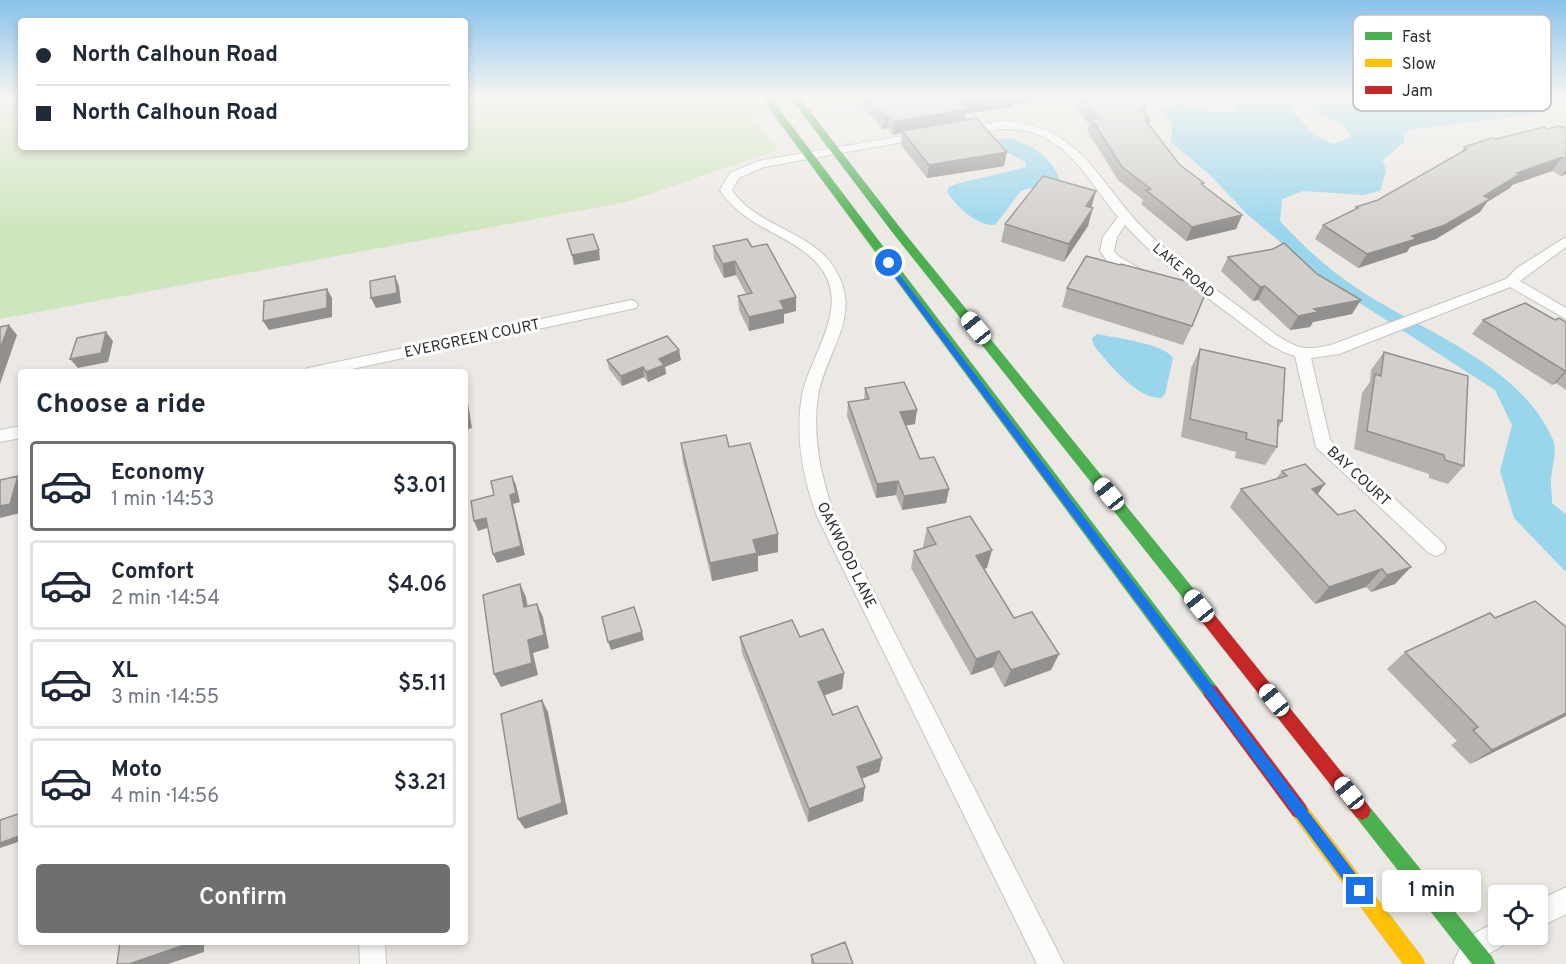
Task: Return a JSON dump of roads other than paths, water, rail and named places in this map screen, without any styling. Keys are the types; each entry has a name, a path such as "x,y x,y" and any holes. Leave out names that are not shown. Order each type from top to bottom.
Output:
{"main road":[{"path":"798,141 972,348 1475,959"},
{"path":"828,141 897,231 972,348 1415,964"}],"street":[{"name":"LAKE ROAD","path":"809,156 893,141"},
{"name":"LAKE ROAD","path":"1059,141 1066,145 1125,217 1203,287 1274,339 1302,353"},
{"name":"OAKWOOD LANE","path":"809,156 745,169 731,178 726,190 738,207 810,250 834,277 840,303 839,320 819,361 807,416 806,435 815,488 825,514 1050,964"},
{"path":"1125,217 1110,237 1107,251 1113,259 1126,267 1153,277"},
{"path":"1302,353 1334,350 1511,282 1522,271 1566,241"},
{"path":"1170,281 1203,287"},
{"path":"1511,282 1566,314"},
{"name":"EVERGREEN COURT","path":"348,368 631,304"},
{"name":"BAY COURT","path":"1302,353 1322,443 1436,548"},
{"path":"0,436 18,433"},
{"path":"1548,910 1566,900"},
{"path":"372,945 373,964"},
{"path":"1475,959 1489,945"}],"water":[{"path":"997,141 1017,141 1025,144 1045,157 1059,177 1057,180 1021,191 995,225 974,219 955,203 947,191 949,187 956,184 1026,167 1025,162"},
{"path":"1327,141 1333,144 1341,141 1404,141 1383,160 1386,172 1380,191 1363,195 1303,191 1282,199 1280,221 1297,239 1345,280 1493,369 1538,413 1554,444 1552,503 1566,514 1566,572 1514,518 1500,471 1512,425 1495,390 1330,284 1247,214 1210,175 1171,142"},
{"path":"1097,334 1149,345 1168,353 1173,358 1165,394 1161,398 1152,397 1142,393 1124,379 1094,346 1092,338"}]}
